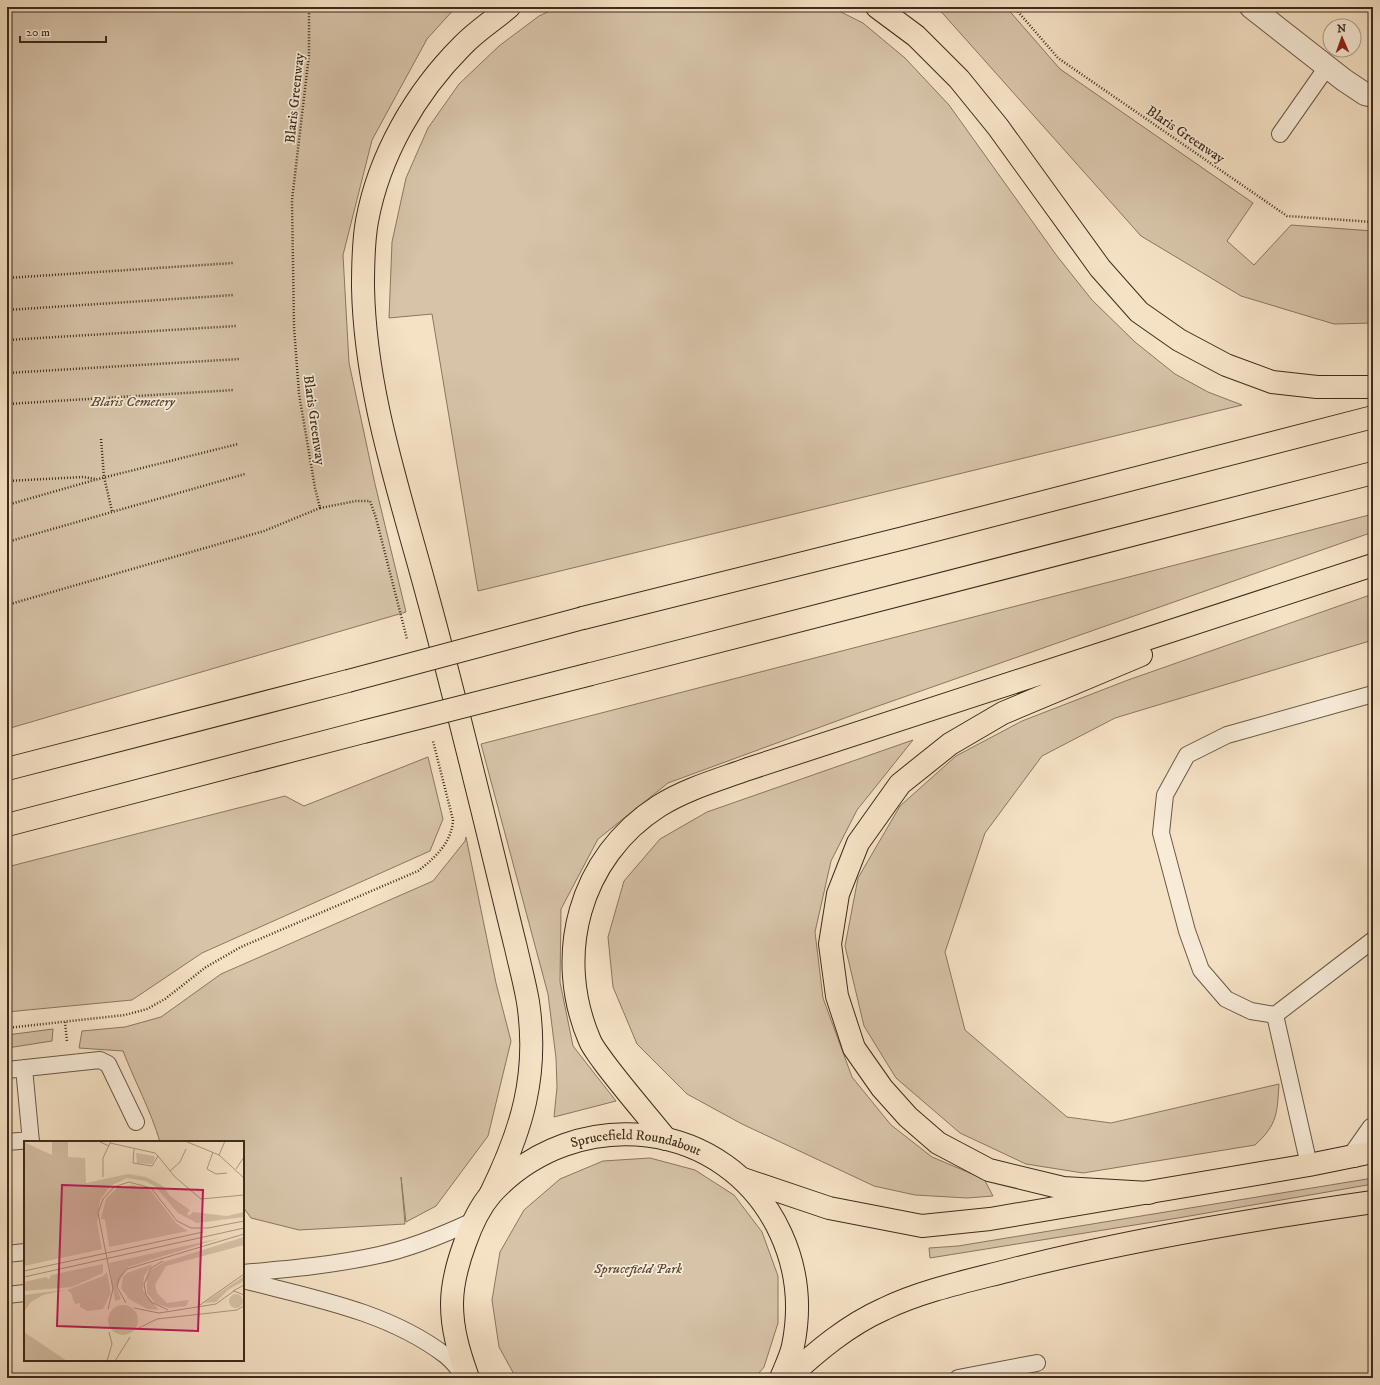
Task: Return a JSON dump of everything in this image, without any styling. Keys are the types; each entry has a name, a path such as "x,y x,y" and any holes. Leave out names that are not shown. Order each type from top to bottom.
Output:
{"highway":[{"path":"490,1195 506,1164 520,1125 529,1082 531,1042 528,1002 516,948 435,625 381,422 370,368 364,323 363,264 366,222 380,172 400,129 427,85 463,45 509,7"},
{"path":"877,7 916,36 959,79 998,127 1100,268 1138,312 1179,340 1220,361 1272,382 1317,387 1373,387"},
{"path":"7,769 348,681 583,618 904,538 1373,417"},
{"path":"7,825 362,732 1373,472"},
{"path":"666,1138 611,1071 590,1042 582,1018 573,979 573,954 576,923 588,888 608,853 632,828 658,807 688,791 748,769 1277,598 1373,565"},
{"path":"1149,1193 1064,1188 989,1170 938,1143 908,1117 882,1088 854,1048 837,996 830,944 838,894 858,843 900,784 950,744 1003,713 1277,598"},
{"name":"Sprucefield Roundabout","path":"467,1378 456,1342 452,1303 457,1264 474,1221 490,1195 515,1173 548,1151 586,1138 626,1133 666,1138 707,1154 742,1179 771,1214 790,1256 798,1301 793,1346 781,1378"},
{"path":"742,1179 829,1208 922,1226 990,1219 1149,1193 1363,1154"},
{"path":"788,1378 818,1350 858,1324 883,1309 913,1297 974,1279 1073,1255 1162,1237 1373,1202"}],"street":[{"path":"1251,7 1327,67 1360,90 1373,96"},
{"path":"1363,1154 1373,1129"}],"lane":[{"path":"1280,134 1327,67"},
{"path":"1373,694 1227,735 1187,755 1165,795 1161,833 1187,931 1201,970 1226,999 1252,1011 1275,1015 1373,940"},
{"path":"1275,1015 1309,1165"},
{"path":"7,1070 100,1060 108,1064 136,1122"},
{"path":"24,1068 31,1141"},
{"path":"7,1142 24,1141"},
{"path":"244,1273 315,1266 380,1255 437,1238 474,1221"},
{"path":"7,1254 24,1252"},
{"path":"244,1280 364,1312 418,1336 447,1356 467,1378"},
{"path":"7,1295 24,1293"},
{"path":"958,1378 1037,1363"}],"path":[{"name":"Blaris Greenway","path":"309,7 309,55 292,200 294,327 299,394 315,488 320,508"},
{"name":"Blaris Greenway","path":"1014,7 1058,58 1287,216 1373,222"},
{"path":"7,278 233,263"},
{"path":"7,310 234,295"},
{"path":"7,340 236,326"},
{"path":"7,373 239,359"},
{"path":"7,404 234,390"},
{"path":"101,439 104,477 112,511"},
{"path":"7,505 104,477 238,444"},
{"path":"7,542 245,474"},
{"path":"7,481 84,477 98,479"},
{"path":"7,605 264,531 320,508 370,501 378,525 408,645"},
{"path":"7,1028 125,1015 147,1009 165,999 206,967 241,947 418,871 435,858 453,832 453,820 432,737"}],"green space":[{"name":"Blaris Cemetery","path":"7,7 456,7 427,39 372,140 343,255 349,363 375,484 406,612 7,729"},
{"path":"558,7 831,7 863,23 905,58 949,105 1057,256 1092,300 1135,342 1175,374 1208,392 1242,405 478,591 432,314 389,318 392,242 406,178 428,128 459,84 499,46 539,16"},
{"path":"937,7 1006,7 1060,69 1253,203 1227,241 1254,265 1291,225 1373,231 1373,323 1334,324 1241,296 1141,236"},
{"path":"1373,514 1373,532 864,711 668,783 598,839 561,909 560,982 573,1046 616,1101 554,1117 557,1087 556,1058 548,994 481,744"},
{"path":"1373,594 1373,640 1115,718 1042,756 985,833 945,952 965,1030 1067,1117 1111,1123 1279,1084 1278,1103 1275,1118 1263,1138 1255,1145 1083,1173 1026,1164 960,1133 896,1078 864,1026 845,946 858,878 900,806 956,756 1022,721 1128,680"},
{"path":"913,740 857,810 831,861 815,932 823,998 852,1077 891,1125 932,1157 984,1179 993,1196 967,1198 915,1195 874,1186 742,1124 687,1094 637,1044 613,987 608,937 624,881 660,839 707,812"},
{"path":"428,757 443,819 430,851 202,953 132,1000 7,1012 7,867 285,796 304,806"},
{"path":"466,837 496,983 511,1041 488,1136 436,1206 406,1222 401,1177 405,1224 299,1230 251,1218 244,1208 244,1141 160,1141 152,1119 123,1051 79,1048 82,1031 125,1027 161,1017 221,974 433,881 465,841"},
{"path":"53,1029 52,1041 7,1048 7,1035"},
{"name":"Sprucefield Park","path":"650,1158 695,1170 734,1195 762,1232 778,1276 778,1323 764,1367 755,1378 516,1378 499,1347 492,1300 500,1252 524,1210 560,1179 603,1161"},
{"path":"1373,1178 1373,1184 1178,1218 930,1258 929,1248 958,1246"}]}
